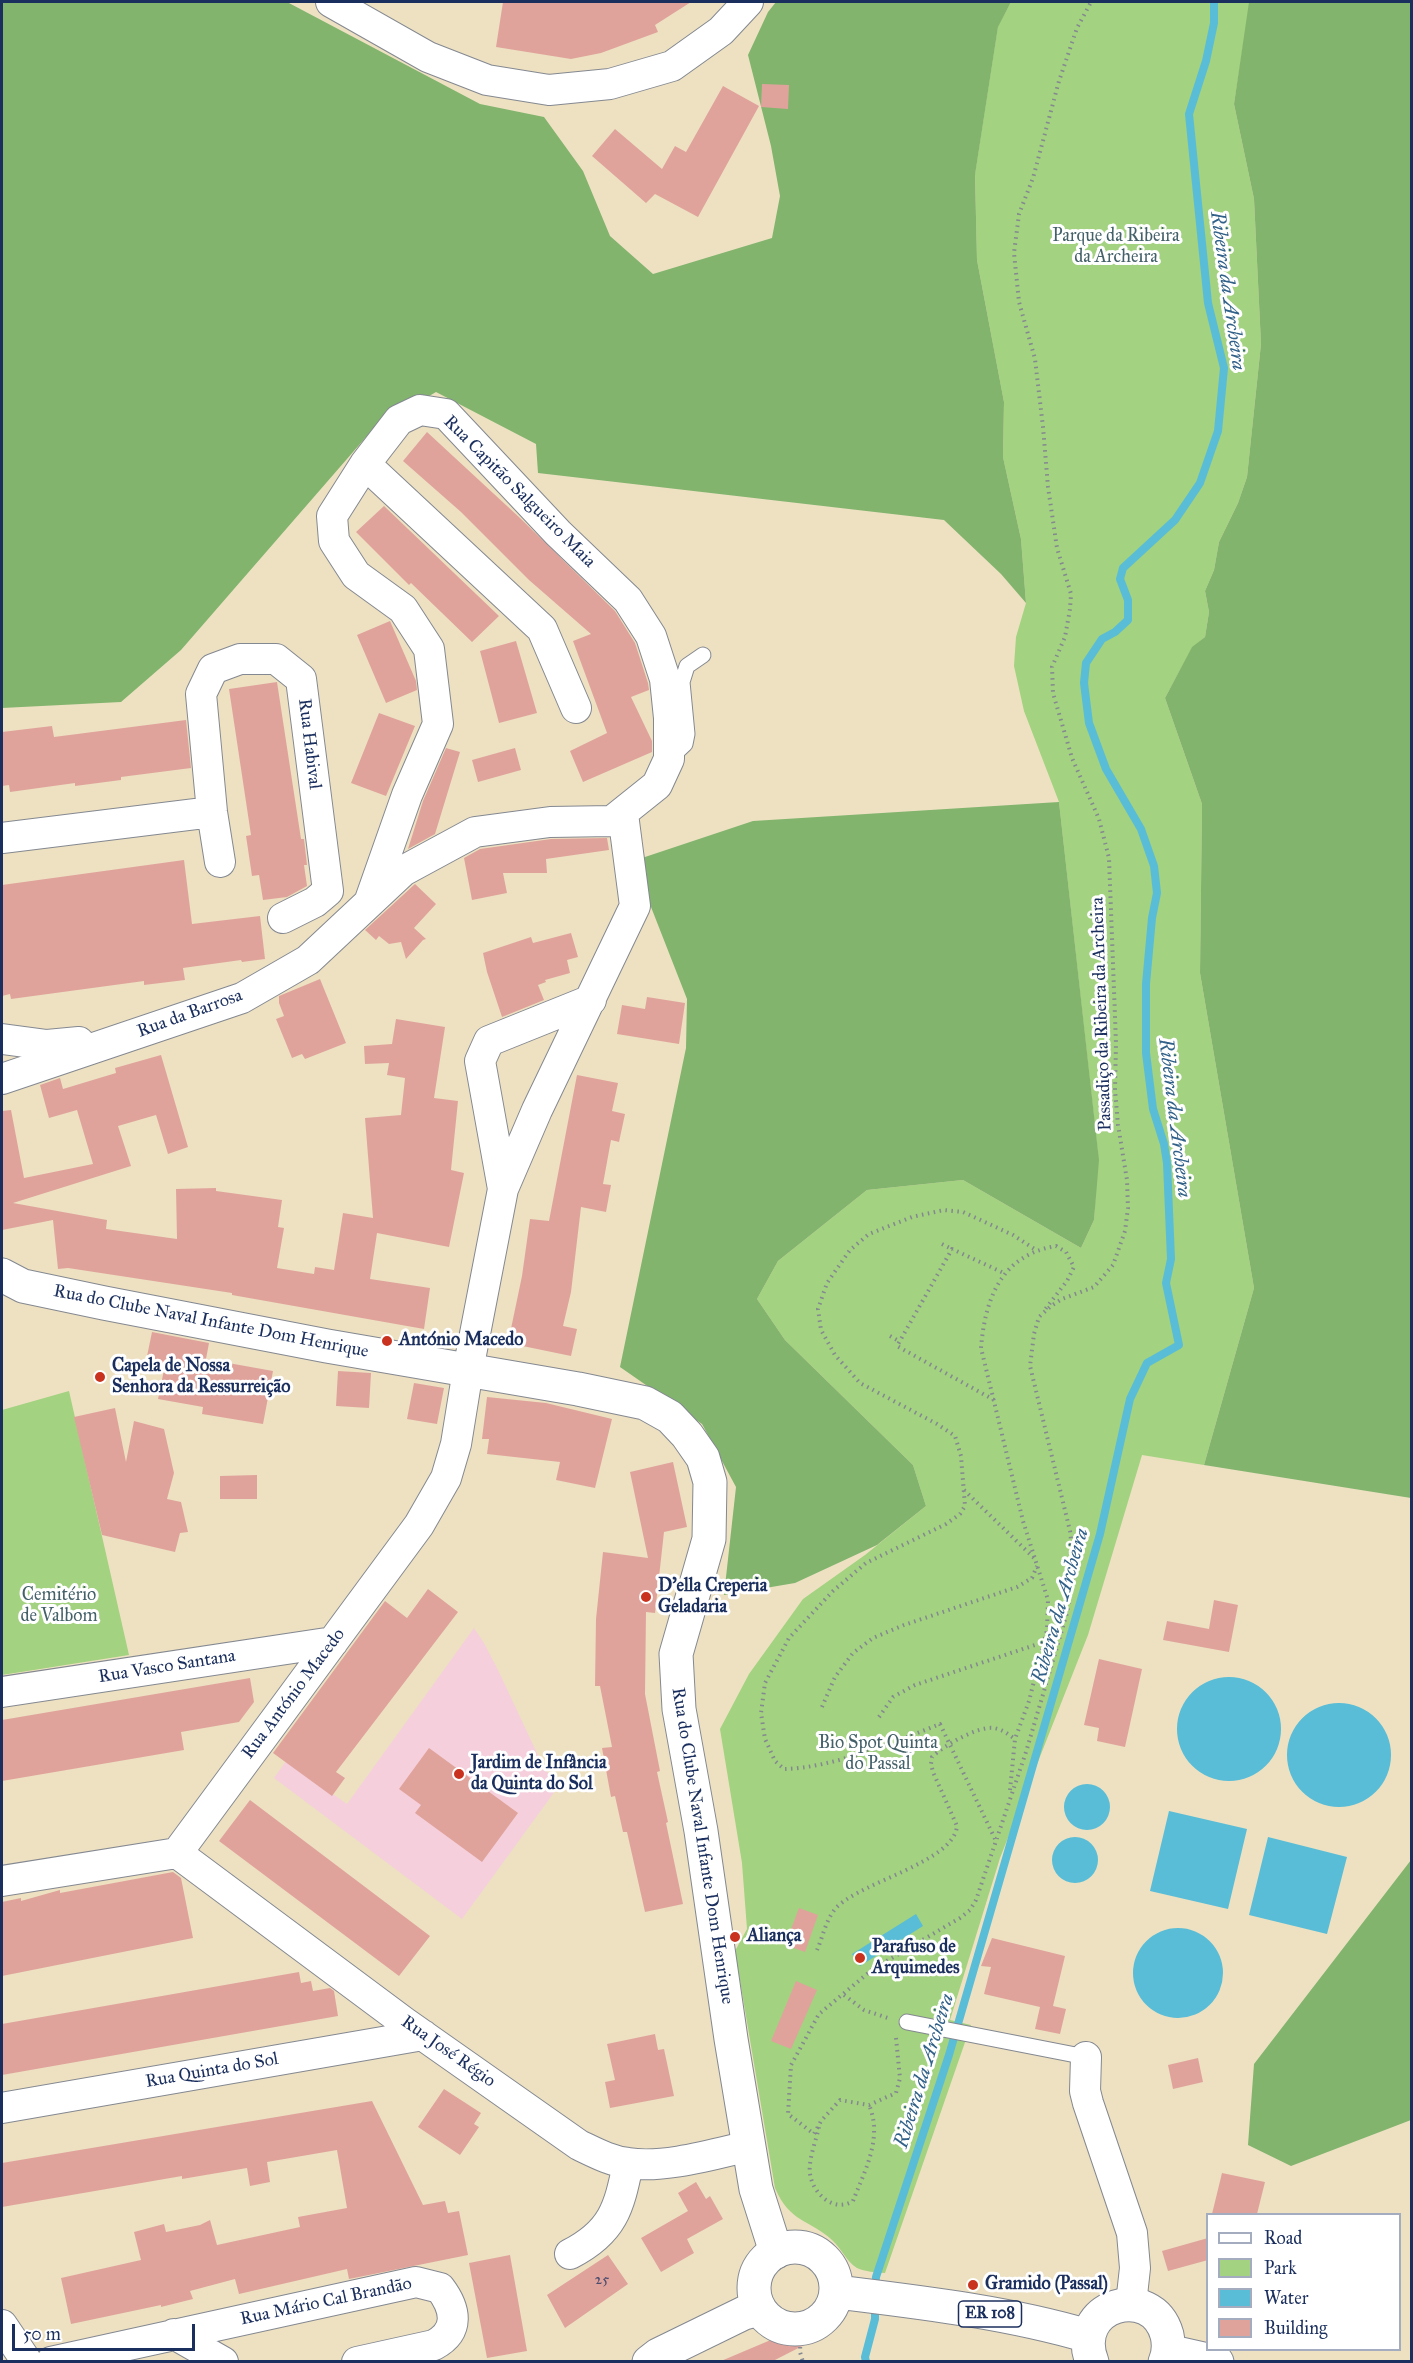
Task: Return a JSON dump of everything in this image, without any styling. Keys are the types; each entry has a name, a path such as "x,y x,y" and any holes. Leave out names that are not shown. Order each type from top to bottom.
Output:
{"street":[{"path":"331,2 363,13 428,57 487,80 549,90 610,84 672,66 721,31 748,2"},
{"name":"Rua Capitão Salgueiro Maia","path":"420,410 446,414 558,533 628,600 651,636 665,679 669,759 657,785 612,821 550,822 475,832 403,871 370,900 407,795 438,724 429,649 403,609 356,574 334,541 332,516 365,464 399,420 420,410"},
{"path":"365,464 542,629 576,708"},
{"name":"Rua Habival","path":"220,862 201,694 213,669 240,659 276,658 301,680 328,891 315,902 284,918"},
{"path":"2,838 213,812"},
{"path":"503,1190 537,1110 635,906 622,814"},
{"name":"Rua da Barrosa","path":"2,1079 242,998 308,960 370,900"},
{"path":"503,1190 480,1061 489,1041 591,1000"},
{"name":"Rua da Barrosa","path":"2,1039 47,1045 121,1039"},
{"name":"Rua António Macedo","path":"177,1853 419,1525 446,1478 456,1444 503,1190"},
{"name":"Rua do Clube Naval Infante Dom Henrique","path":"2,1275 23,1286 104,1303 645,1403 670,1417 687,1435 703,1458 710,1482 709,1539 676,1654 679,1709 701,1831 756,2189 776,2252"},
{"name":"Rua Vasco Santana","path":"2,1692 333,1642"},
{"path":"2,1881 177,1853"},
{"name":"Rua José Régio","path":"177,1853 423,2035 579,2145 628,2164 684,2160 749,2146"},
{"name":"Rua Quinta do Sol","path":"2,2108 423,2035"},
{"path":"1086,2057 1084,2091 1132,2233 1135,2268 1131,2304 1155,2314 1165,2327 1169,2342 1166,2356 1217,2361"},
{"path":"570,2254 585,2247 609,2225 621,2198 628,2164"},
{"path":"792,2247 803,2248 821,2257 833,2274 863,2294 834,2302 826,2315 815,2324 801,2329 783,2328 767,2318 759,2309 754,2294 755,2279 761,2264 776,2252 792,2247"},
{"name":"Rua Mário Cal Brandão","path":"51,2361 416,2282 440,2288 453,2311 450,2332 442,2341 434,2345 357,2361"},
{"name":"ER 108","path":"863,2294 1051,2325 1090,2349 1095,2321 1103,2312 1119,2305 1131,2304"},
{"path":"649,2361 725,2322 759,2309"},
{"path":"2,2325 27,2361"},
{"path":"174,2334 223,2361"}],"lane":[{"path":"669,759 685,744 687,734 682,682 687,666 703,655"},
{"path":"900,2021 1086,2057"}],"path":[{"name":"Passadiço da Ribeira da Archeira","path":"1039,1317 1062,1299 1094,1287 1105,1276 1120,1249 1128,1208 1127,1180 1115,1090 1116,1043 1109,858 1099,819 1072,758 1053,693 1052,667 1065,637 1071,609 1071,594 1057,548 1048,487 1035,359 1019,303 1014,253 1019,214 1033,178 1059,81 1077,28 1091,2"},
{"path":"995,1839 940,1724 884,1746 800,1769 784,1769 775,1761 765,1739 761,1713 765,1683 789,1638 833,1592 866,1563 946,1524 960,1514 965,1506 961,1456 955,1436 861,1383 836,1355 821,1330 818,1309 827,1283 850,1250 869,1234 912,1217 944,1210 963,1212 1013,1235 1036,1250"},
{"path":"942,1244 1006,1274"},
{"path":"844,1995 864,2010 900,2021 900,2078 896,2093 869,2105 840,2100 821,2121 814,2134 788,2114 792,2065 819,2013 844,1995 873,1969 970,1910 976,1900 1026,1752 1066,1613 1073,1580 1070,1532 1030,1366 1034,1334 1039,1317 1067,1281 1074,1267 1066,1252 1056,1246 1036,1250 1025,1256 1006,1274 992,1293 983,1320 981,1348 1023,1521 1048,1600 1047,1630 1029,1701 1015,1739 1010,1797"},
{"path":"952,1249 897,1346 994,1401"},
{"path":"890,1336 900,1341"},
{"path":"964,1489 1036,1560"},
{"path":"822,1707 836,1677 853,1653 873,1638 1017,1587 1032,1578 1037,1566"},
{"path":"879,1717 893,1697 915,1685 1044,1642"},
{"path":"818,1950 836,1908 856,1894 938,1853 957,1835 957,1826 931,1764 932,1757 950,1744 991,1727 1015,1739"},
{"path":"821,2121 810,2172 813,2183 827,2202 846,2206 853,2201 874,2144 874,2117 869,2105"},
{"path":"801,2329 800,2352 803,2361"}],"shaded area":[{"name":"Jardim de Infância da Quinta do Sol","path":"474,1628 499,1672 544,1768 558,1787 462,1919 274,1778 286,1761 347,1804"}],"green space":[{"path":"2,2 287,2 480,104 544,117 583,171 610,236 653,274 772,238 780,196 771,146 748,55 768,12 776,2 1011,2 998,27 975,175 977,260 1004,402 1003,457 1021,539 1026,603 1001,574 944,520 538,473 536,444 436,392 373,429 181,650 121,702 2,708"},
{"path":"1011,2 1250,2 1234,104 1254,199 1261,344 1247,477 1238,503 1219,542 1214,570 1205,591 1209,612 1205,637 1192,648 1165,698 1202,804 1200,973 1254,1288 1204,1465 1142,1455 1088,1635 1000,1858 950,2020 971,2025 885,2273 863,2270 853,2265 824,2233 800,2219 787,2208 775,2188 735,1951 747,1929 742,1863 720,1729 749,1674 803,1599 865,1555 926,1506 913,1465 785,1340 757,1299 778,1261 867,1190 963,1180 1081,1248 1094,1220 1098,1154 1059,802 1024,711 1014,666 1016,637 1026,603 1021,539 1003,457 1004,402 977,260 975,174 998,26"},
{"path":"1249,2 1411,2 1411,1498 1204,1465 1254,1288 1200,973 1202,804 1165,698 1192,647 1205,637 1209,612 1205,591 1214,570 1219,542 1238,503 1247,477 1261,344 1254,199 1234,104"},
{"path":"1059,802 1099,1160 1094,1220 1081,1248 963,1180 867,1190 778,1261 757,1299 785,1340 913,1465 926,1506 877,1545 795,1583 724,1595 736,1487 702,1424 620,1367 686,1048 687,999 633,861 753,821"},
{"name":"Cemitério de Valbom","path":"69,1391 129,1655 2,1675 2,1410"},
{"path":"1411,1860 1411,2120 1291,2166 1248,2145 1254,2064"}],"water":[{"path":"1229,1677 1249,1681 1266,1692 1277,1709 1281,1729 1277,1749 1266,1766 1249,1777 1229,1781 1209,1777 1192,1766 1181,1749 1177,1729 1181,1709 1192,1692 1209,1681"},
{"path":"1339,1703 1359,1707 1376,1718 1387,1735 1391,1755 1387,1775 1376,1792 1359,1803 1339,1807 1319,1803 1302,1792 1291,1775 1287,1755 1291,1735 1302,1718 1319,1707"},
{"path":"1087,1784 1103,1791 1110,1807 1103,1823 1087,1830 1071,1823 1064,1807 1071,1791"},
{"path":"1169,1811 1247,1829 1228,1909 1150,1891"},
{"path":"1075,1837 1091,1844 1098,1860 1091,1876 1075,1883 1059,1876 1052,1860 1059,1844"},
{"path":"1268,1837 1347,1857 1327,1934 1249,1915"},
{"path":"916,1914 923,1926 860,1966 852,1954"},
{"path":"1178,1928 1195,1932 1210,1941 1219,1956 1223,1973 1219,1990 1210,2005 1195,2014 1178,2018 1161,2014 1146,2005 1137,1990 1133,1973 1137,1956 1146,1941 1161,1932"}],"building":[{"path":"503,2 691,2 655,25 658,32 601,53 571,59 496,47"},
{"path":"762,84 789,85 788,109 761,107"},
{"path":"723,86 759,106 698,217 655,194 646,203 592,156 615,129 662,169 675,146 686,152"},
{"path":"427,432 520,518 615,611 635,643 648,683 649,690 631,697 652,741 652,752 583,782 570,751 607,733 573,641 591,634 529,580 461,512 403,461"},
{"path":"384,506 499,616 472,642 411,583 409,585 356,532"},
{"path":"390,621 416,681 417,690 386,703 357,635"},
{"path":"516,641 537,713 499,723 480,651"},
{"path":"277,682 301,839 304,839 307,886 287,897 263,900 259,875 252,876 246,836 251,835 229,689"},
{"path":"379,713 415,726 386,796 351,783"},
{"path":"186,720 191,768 121,777 121,780 75,786 75,783 10,792 9,785 2,786 2,732 52,726 54,737"},
{"path":"446,748 460,752 435,834 408,849 423,801"},
{"path":"515,748 521,770 478,782 472,760"},
{"path":"607,838 609,850 546,859 547,873 503,873 507,893 472,900 464,858 480,849 551,839"},
{"path":"184,860 192,924 260,916 265,959 183,968 185,980 144,985 144,981 11,999 10,994 2,996 2,885"},
{"path":"415,884 436,904 414,928 426,939 406,959 401,942 389,944 379,936 376,940 365,930"},
{"path":"571,933 578,957 567,960 570,973 545,980 546,982 538,985 544,1000 502,1017 483,953 531,937 533,943"},
{"path":"320,979 346,1043 305,1059 302,1054 292,1058 276,1019 284,1016 279,996"},
{"path":"647,997 685,1003 679,1044 617,1034 622,1005 645,1009"},
{"path":"396,1019 445,1027 434,1098 458,1101 451,1170 464,1173 449,1247 377,1233 370,1279 430,1288 424,1329 232,1295 232,1293 68,1268 58,1269 53,1220 2,1230 2,1111 11,1110 24,1178 93,1164 77,1110 49,1118 40,1085 60,1078 63,1089 116,1073 115,1068 161,1055 188,1147 168,1154 156,1115 118,1126 131,1166 13,1203 107,1220 106,1229 177,1239 176,1189 216,1188 216,1191 282,1200 278,1227 284,1228 277,1268 314,1274 315,1267 334,1270 343,1213 373,1218 365,1118 401,1115 405,1078 387,1075 389,1063 365,1064 364,1046 392,1044"},
{"path":"577,1075 618,1083 612,1111 625,1114 619,1142 611,1140 603,1184 611,1185 606,1212 581,1207 571,1292 563,1326 577,1329 571,1356 508,1343 522,1276 530,1219 549,1221"},
{"path":"152,1332 209,1343 206,1359 273,1371 263,1424 202,1414 203,1407 158,1399 164,1370 145,1366"},
{"path":"338,1371 371,1373 369,1408 336,1406"},
{"path":"414,1383 444,1388 437,1424 407,1419"},
{"path":"487,1397 546,1403 612,1419 595,1488 556,1480 560,1462 487,1454 489,1439 482,1439"},
{"path":"115,1408 126,1462 134,1421 164,1429 174,1473 167,1499 181,1502 188,1532 180,1533 175,1552 102,1535 74,1417"},
{"path":"673,1462 687,1527 664,1532 655,1613 646,1612 645,1694 660,1771 657,1772 668,1822 666,1823 683,1904 645,1912 627,1832 623,1832 615,1796 611,1797 602,1748 612,1747 600,1686 595,1686 596,1619 603,1552 648,1558 630,1472"},
{"path":"257,1475 257,1499 220,1499 220,1476"},
{"path":"428,1589 458,1612 336,1772 345,1778 332,1796 273,1753 385,1601 407,1618"},
{"path":"1214,1600 1238,1605 1229,1652 1163,1640 1167,1621 1209,1629"},
{"path":"1099,1659 1142,1669 1125,1747 1097,1741 1099,1728 1084,1725"},
{"path":"250,1678 254,1702 239,1722 181,1732 184,1750 2,1781 2,1720"},
{"path":"429,1748 518,1813 482,1862 415,1813 421,1805 399,1789"},
{"path":"250,1800 430,1936 399,1976 219,1841"},
{"path":"173,1872 181,1878 193,1938 2,1976 2,1902 21,1898 21,1901 60,1890 60,1893"},
{"path":"799,1908 818,1915 805,1952 785,1945"},
{"path":"992,1938 1065,1956 1053,2006 1066,2009 1060,2034 1035,2029 1040,2007 984,1994 991,1967 981,1966"},
{"path":"299,1972 301,1983 311,1981 313,1991 330,1988 334,1991 338,2016 2,2075 2,2024"},
{"path":"796,1981 817,1990 791,2049 771,2041"},
{"path":"655,2034 658,2050 664,2049 674,2096 610,2108 605,2082 615,2080 607,2044"},
{"path":"1198,2058 1203,2082 1173,2089 1168,2065"},
{"path":"444,2089 481,2113 474,2124 479,2127 460,2155 418,2127"},
{"path":"372,2101 423,2205 445,2201 448,2213 459,2211 468,2255 349,2279 347,2269 239,2294 235,2279 190,2291 193,2299 71,2324 61,2278 141,2260 134,2232 164,2224 166,2232 200,2225 210,2220 217,2245 300,2227 298,2217 347,2208 337,2150 267,2162 270,2182 250,2186 247,2168 182,2179 182,2176 2,2207 2,2163"},
{"path":"1222,2173 1265,2182 1257,2213 1212,2213"},
{"path":"696,2182 706,2199 710,2196 723,2219 687,2239 694,2253 661,2272 641,2238 688,2211 678,2193"},
{"path":"1206,2239 1206,2261 1168,2271 1162,2251"},
{"path":"510,2255 527,2351 487,2358 469,2263"},
{"path":"608,2255 628,2284 565,2328 547,2295"},
{"path":"773,2339 816,2339 773,2361 721,2361"}],"waterway":[{"name":"Ribeira da Archeira","path":"875,2289 876,2277 949,2055 1100,1534 1130,1399 1147,1363 1179,1345 1166,1283 1171,1259 1167,1163 1164,1144 1153,1109 1146,1053 1146,984 1152,918 1157,893 1154,866 1141,829 1106,769 1089,723 1084,683 1086,663 1102,639 1115,632 1128,620 1128,600 1120,579 1123,568 1175,520 1200,483 1218,431 1224,368 1208,303 1189,114 1206,61 1214,23 1214,2"},
{"name":"Ribeira da Archeira","path":"866,2362 865,2357 875,2319 875,2304"}],"place":[{"name":"António Macedo","path":"387,1341"},
{"name":"Capela de Nossa Senhora da Ressurreição","path":"100,1377"},
{"name":"D'ella Creperia Geladaria","path":"646,1597"},
{"name":"Jardim de Infância da Quinta do Sol","path":"459,1774"},
{"name":"Aliança","path":"735,1937"},
{"name":"Parafuso de Arquimedes","path":"860,1958"},
{"name":"Gramido (Passal)","path":"973,2285"}],"park label":[{"name":"Parque da Ribeira da Archeira","path":"1116,247"},
{"name":"Bio Spot Quinta do Passal","path":"878,1754"}]}
